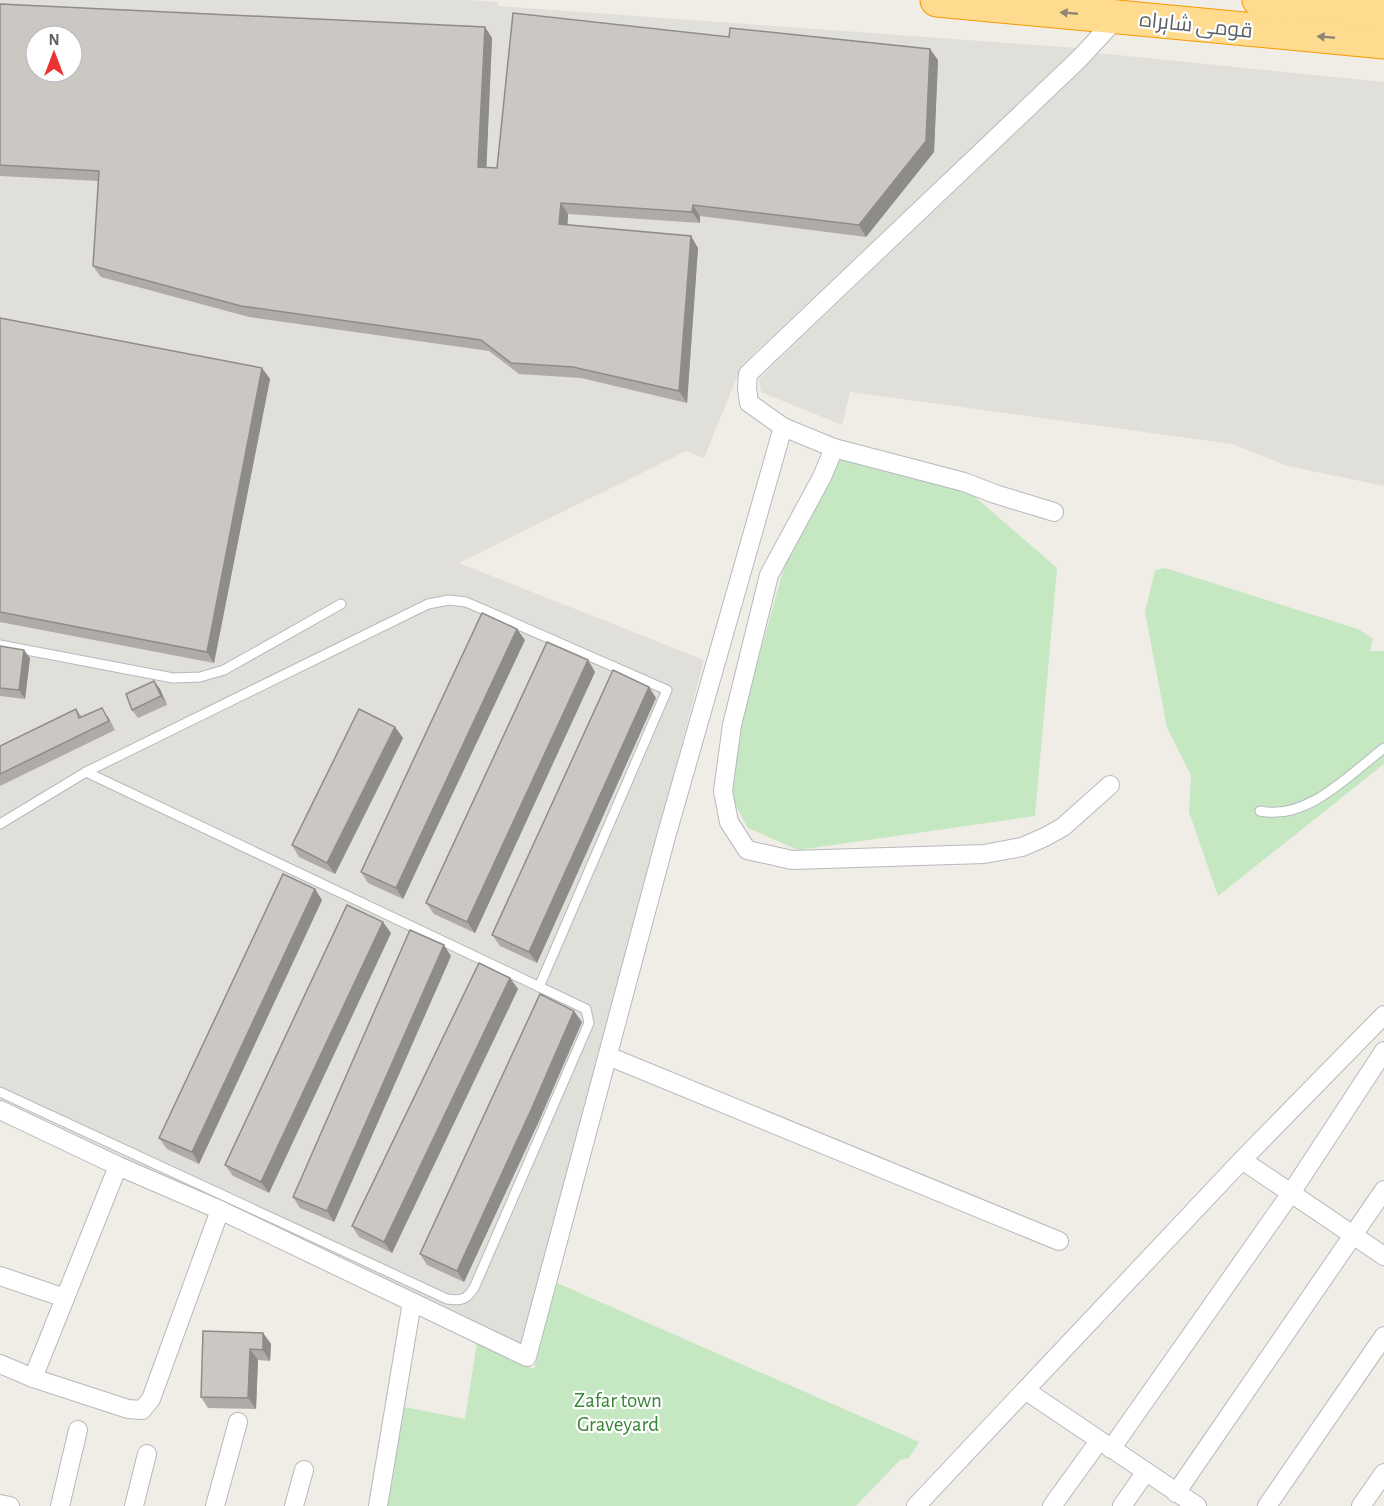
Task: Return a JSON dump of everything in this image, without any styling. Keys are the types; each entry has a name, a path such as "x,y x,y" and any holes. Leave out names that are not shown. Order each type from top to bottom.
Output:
{"highway":[{"name":"قومی شاہراہ","path":"937,0 1384,42"},
{"name":"قومی شاہراہ","path":"1259,0 1384,11"}],"street":[{"path":"1054,512 994,494 964,482 834,448 783,427 749,403 748,374 1079,59 1118,17"},
{"path":"0,1110 118,1166 220,1210 527,1357 666,837 783,427"},
{"path":"834,448 817,486 769,575 732,725 723,791 729,822 747,850 792,860 993,852 1022,847 1063,826 1110,785"},
{"path":"916,1506 1242,1160 1384,1015"},
{"path":"1052,1506 1105,1445 1291,1193 1384,1052"},
{"path":"608,1056 1059,1241"},
{"path":"1242,1160 1384,1256"},
{"path":"33,1378 118,1166"},
{"path":"1176,1493 1384,1190"},
{"path":"0,1364 33,1378 128,1409 142,1410 151,1399 220,1210"},
{"path":"0,1276 65,1299"},
{"path":"378,1506 412,1302"},
{"path":"1267,1506 1384,1336"},
{"path":"1024,1390 1196,1506"},
{"path":"215,1506 238,1422"},
{"path":"60,1506 78,1430"},
{"path":"134,1506 147,1454"},
{"path":"294,1506 303,1470"},
{"path":"1122,1506 1145,1473"},
{"path":"1361,1506 1384,1473"},
{"path":"0,1504 10,1506"}],"lane":[{"path":"0,824 86,772 428,603 449,600 466,602 667,690 539,987"},
{"path":"0,645 173,678 200,677 224,670 340,604"},
{"path":"1260,811 1273,814 1301,808 1317,800 1384,748"},
{"path":"0,1092 447,1299 460,1300 468,1298 474,1288 589,1023 586,1009 86,772"}],"shaded area":[{"path":"0,0 469,0 498,2 499,6 1077,48 742,365 704,458 686,451 459,563 704,660 522,1344 0,1103"},
{"path":"1098,53 1384,82 1384,486 1288,466 1232,444 850,392 842,425 761,392 759,379"}],"green space":[{"path":"827,448 959,483 1057,568 1035,816 798,850 748,828 730,795 740,725 782,574"},
{"path":"1165,568 1358,629 1373,639 1370,651 1384,651 1384,764 1218,896 1189,812 1191,775 1167,728 1145,612 1155,570"},
{"name":"Zafar town Graveyard","path":"557,1283 919,1442 909,1458 900,1460 856,1506 385,1506 404,1407 465,1419 477,1342 534,1369"}],"building":[{"path":"0,4 485,27 478,167 497,168 513,13 729,37 730,28 930,49 926,141 859,225 693,205 692,212 561,203 559,224 691,236 679,391 573,367 511,363 481,340 241,306 93,266 99,171 0,165"},
{"path":"0,318 262,368 207,652 0,612"},
{"path":"482,613 517,629 396,888 361,872"},
{"path":"547,642 588,660 467,922 426,903"},
{"path":"0,646 24,650 19,690 0,688"},
{"path":"613,670 649,687 529,952 492,935"},
{"path":"154,681 161,696 132,710 126,694"},
{"path":"102,708 109,721 0,774 0,746 76,709 79,718"},
{"path":"359,709 395,727 327,863 292,845"},
{"path":"283,874 315,889 192,1152 159,1138"},
{"path":"347,905 383,922 261,1182 225,1165"},
{"path":"410,930 444,945 327,1211 293,1197"},
{"path":"479,963 510,978 384,1242 352,1226"},
{"path":"540,994 574,1011 457,1271 420,1254"},
{"path":"203,1331 263,1333 263,1350 250,1349 248,1398 201,1397"}]}
